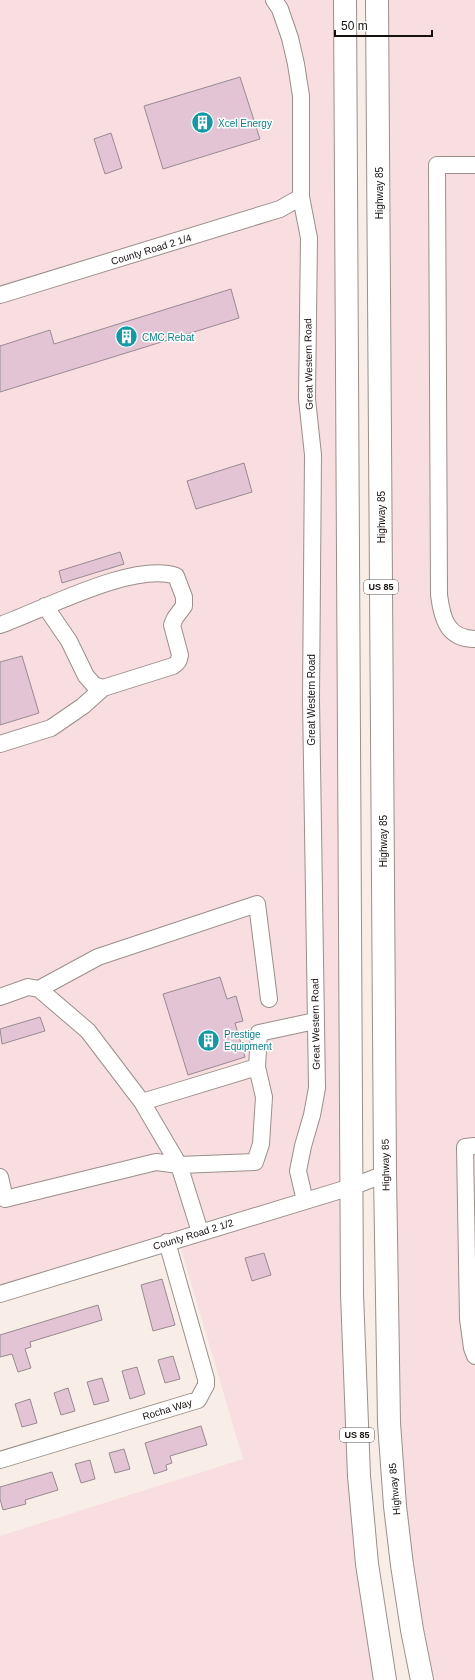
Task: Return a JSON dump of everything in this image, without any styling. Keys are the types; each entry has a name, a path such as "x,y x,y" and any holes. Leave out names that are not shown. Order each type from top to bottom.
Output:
{"highway":[{"name":"US 85","path":"345,0 352,1302 359,1476 367,1564 385,1680"},
{"name":"Highway 85","path":"377,0 385,1174 390,1452 402,1565 412,1630 422,1680"}],"street":[{"name":"Great Western Road","path":"274,0 280,9 290,38 301,96 301,197 309,238 307,399 313,455 310,699 317,1088 312,1115 302,1146 298,1171 305,1201"},
{"path":"475,165 437,165 439,595 442,617 448,627 466,639 475,639"},
{"name":"County Road 2 1/4","path":"0,295 280,209 301,197"},
{"path":"0,625 24,617 58,600 137,574 168,573 176,576 184,597 184,606 175,618 172,625 180,656 178,663 103,688 83,706 51,728 0,744"},
{"path":"45,606 69,641 86,676 94,685 103,688"},
{"path":"39,989 98,957 257,904 269,999"},
{"path":"0,997 28,987 39,989 88,1031 142,1102 180,1165 200,1232"},
{"path":"0,1177 5,1199 156,1162 180,1165 255,1162 261,1144 264,1097 257,1067 259,1033 315,1021"},
{"path":"142,1102 257,1067"},
{"path":"475,1146 465,1147 471,1288 468,1320 472,1348 475,1356"},
{"name":"County Road 2 1/2","path":"0,1294 351,1187 385,1174"},
{"name":"Rocha Way","path":"0,1460 198,1400 201,1396 206,1379 167,1242"}],"shaded area":[{"path":"0,0 345,0 352,1294 385,1680 0,1680 0,1536 243,1459 178,1239 0,1294"},
{"path":"377,0 475,0 475,1680 422,1680 402,1565"}],"building":[{"name":"Xcel Energy","path":"240,77 260,139 163,169 144,106"},
{"path":"111,133 122,168 105,174 94,139"},
{"name":"CMC Rebat","path":"231,289 239,318 0,392 0,346 50,330 54,344"},
{"path":"244,463 252,492 196,509 187,481"},
{"path":"120,552 124,564 62,583 59,571"},
{"path":"22,656 39,713 0,725 0,662"},
{"name":"Prestige Equipment","path":"220,977 227,999 236,996 243,1021 235,1023 245,1057 188,1075 163,994"},
{"path":"40,1017 45,1031 2,1044 0,1029"},
{"path":"264,1253 271,1275 252,1281 245,1258"},
{"path":"162,1279 175,1325 153,1331 141,1285"},
{"path":"98,1305 102,1320 30,1342 31,1347 25,1349 31,1368 18,1372 12,1354 0,1357 0,1335"},
{"path":"173,1356 180,1379 165,1383 158,1360"},
{"path":"137,1367 145,1394 130,1399 122,1371"},
{"path":"102,1378 109,1401 94,1405 87,1382"},
{"path":"68,1388 75,1411 61,1415 54,1393"},
{"path":"30,1399 37,1423 22,1427 15,1404"},
{"path":"201,1426 207,1445 170,1456 172,1463 166,1465 167,1470 154,1474 145,1443"},
{"path":"124,1449 130,1469 115,1473 109,1453"},
{"path":"90,1460 95,1479 81,1483 75,1464"},
{"path":"52,1472 58,1490 25,1500 26,1504 3,1510 0,1499 0,1487"}],"place":[{"name":"Xcel Energy","path":"202,123"},
{"name":"CMC Rebat","path":"126,337"},
{"name":"Prestige Equipment","path":"209,1040"}]}
